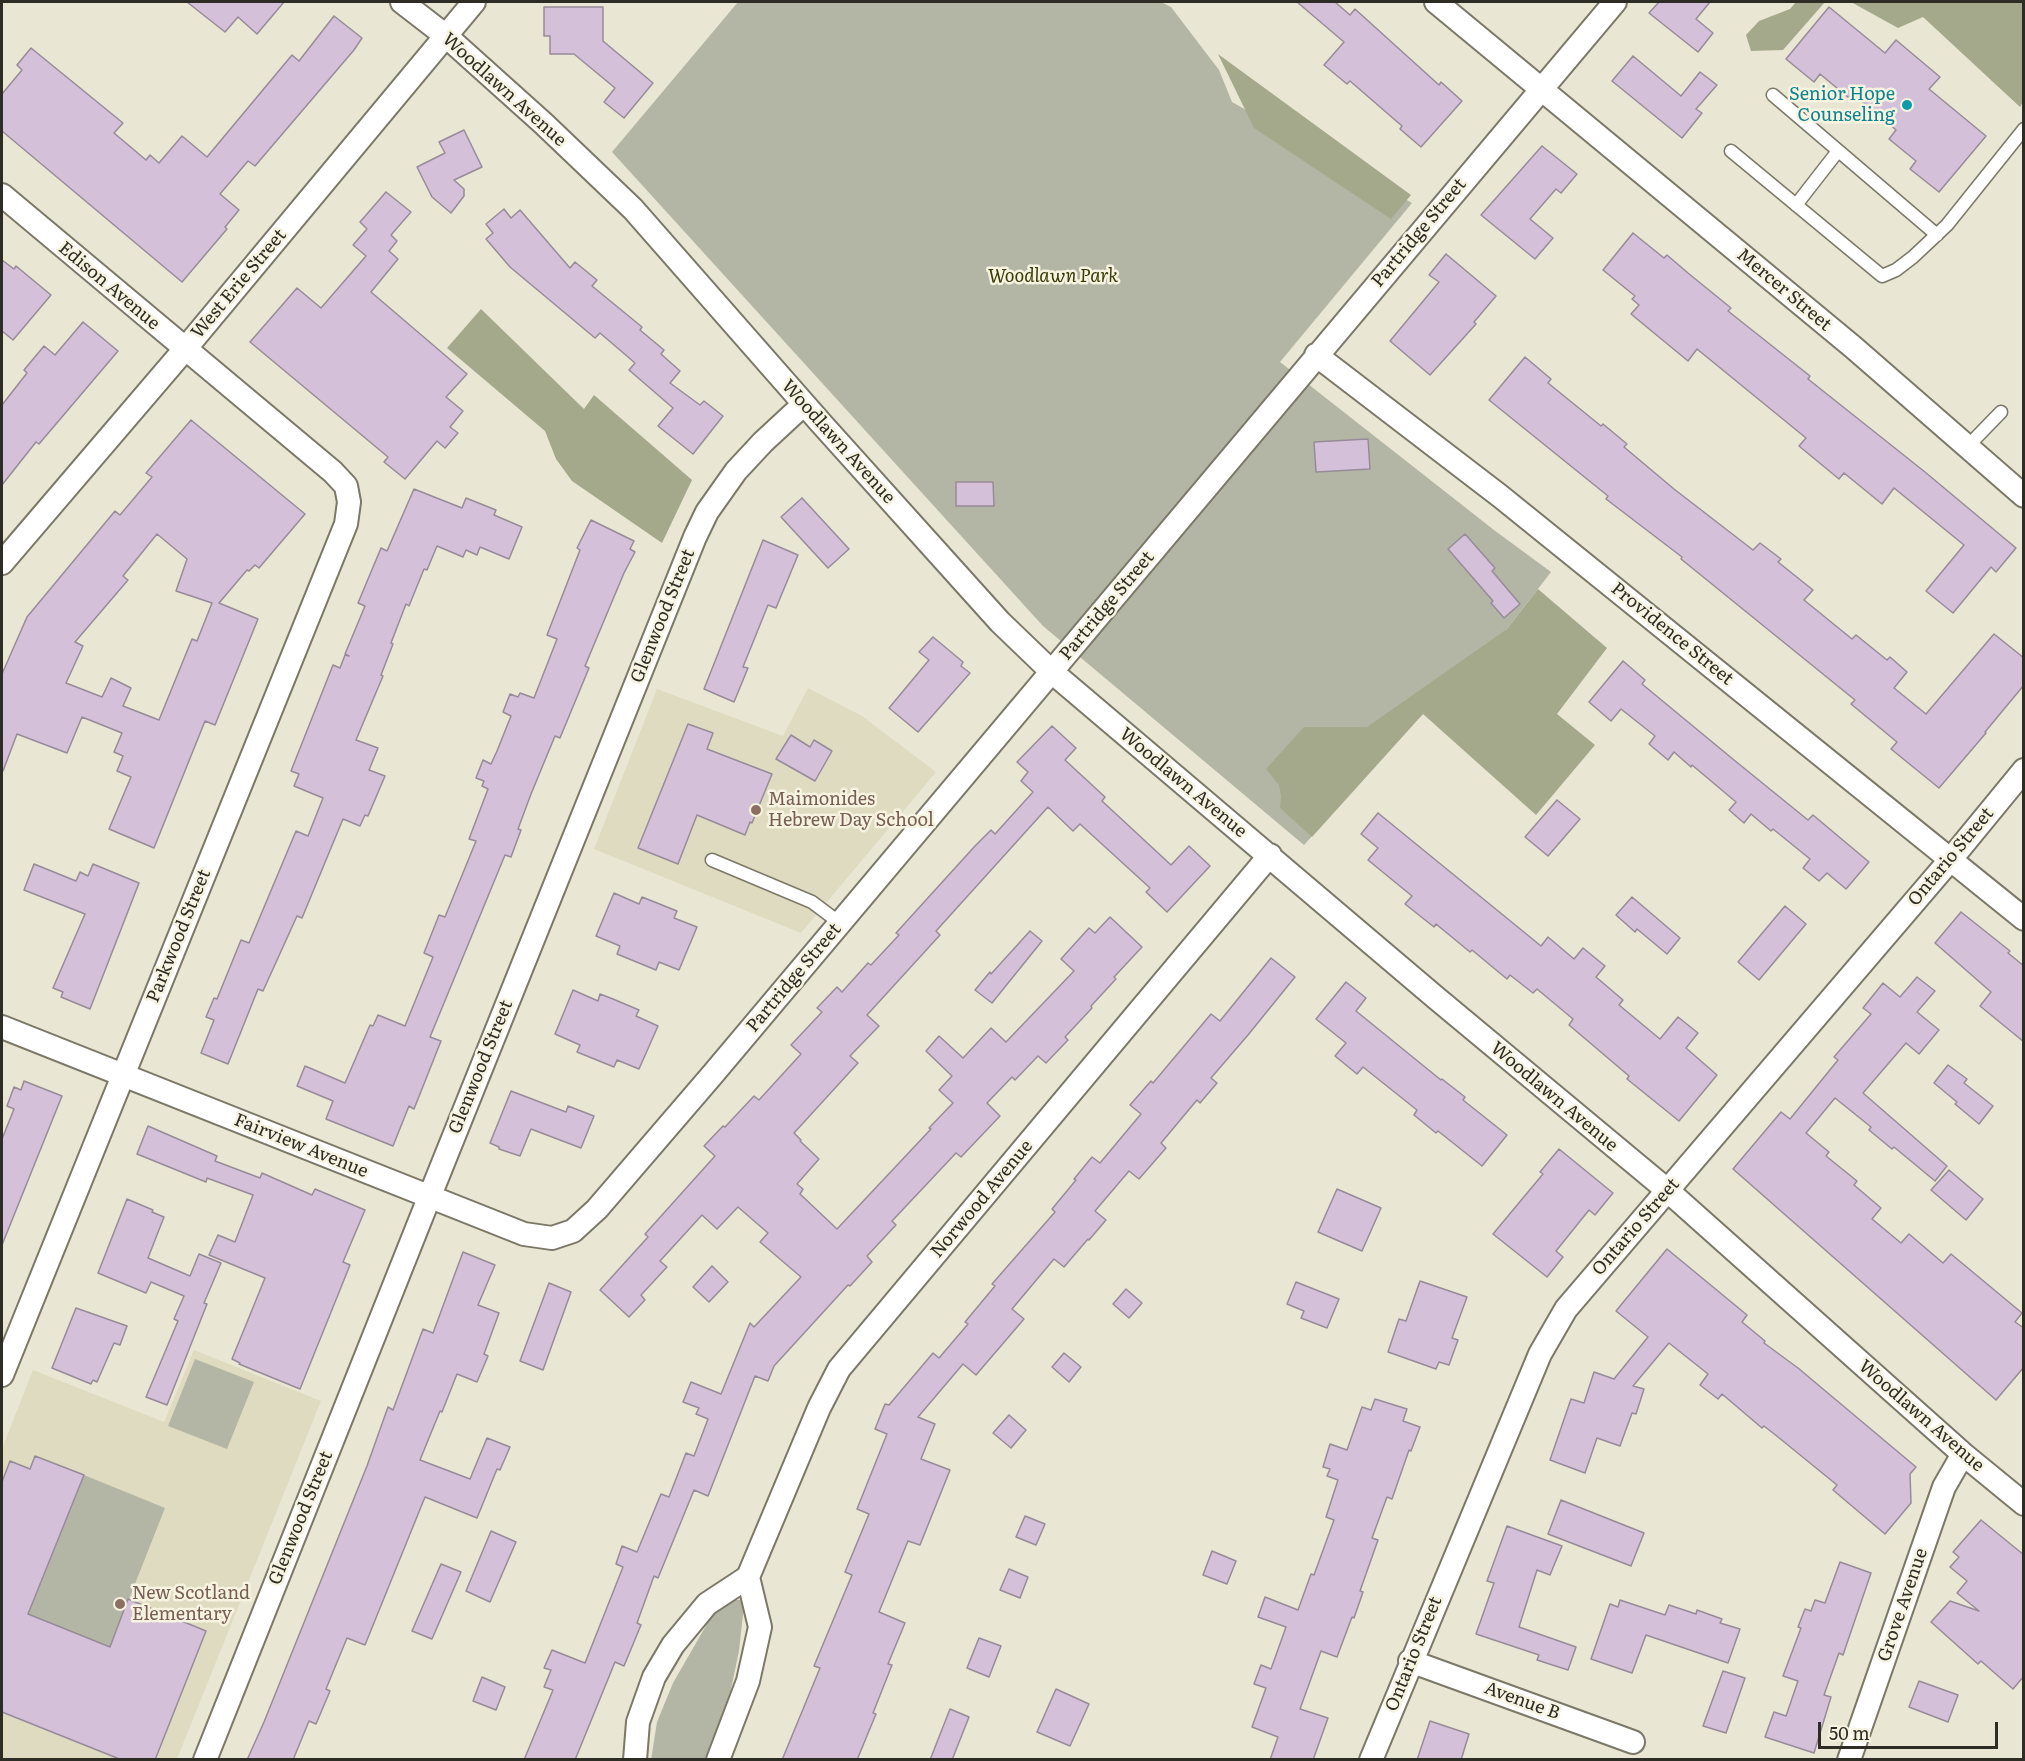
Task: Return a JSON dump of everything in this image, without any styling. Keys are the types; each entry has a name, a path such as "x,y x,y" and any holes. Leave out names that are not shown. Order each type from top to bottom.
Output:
{"street":[{"name":"Woodlawn Avenue","path":"402,2 446,36 544,124 633,209 1000,622 1052,672 1435,997 1667,1190 1963,1454 2024,1504"},
{"name":"West Erie Street","path":"2,563 474,2"},
{"name":"Mercer Street","path":"1436,2 1853,347 2024,496"},
{"name":"Partridge Street","path":"597,1209 1615,2"},
{"name":"Edison Avenue","path":"2,195 333,472 343,483 349,496"},
{"name":"Providence Street","path":"1316,355 1500,496 2024,919"},
{"name":"Glenwood Street","path":"205,1760 695,537 707,512 736,471 804,404"},
{"name":"Parkwood Street","path":"2,1375 345,524 349,513 349,496"},
{"name":"Ontario Street","path":"1371,1760 1410,1661 1540,1354 1566,1309 1951,859 2024,770"},
{"name":"Norwood Avenue","path":"748,1576 819,1408 839,1369 1270,855"},
{"name":"Fairview Avenue","path":"2,1026 524,1234 552,1238 573,1231 597,1209"},
{"name":"Grove Avenue","path":"1849,1760 1944,1487 1963,1454"},
{"path":"635,1760 638,1722 654,1677 674,1645 707,1604 748,1576 760,1627 748,1680 718,1760"},
{"name":"Avenue B","path":"1410,1661 1633,1742"}],"lane":[{"path":"1773,95 1936,235"},
{"path":"1731,151 1882,276 1896,270 1947,225 2024,129"},
{"path":"1796,205 1838,151"},
{"path":"1967,447 2001,412"},
{"path":"712,860 812,902 840,923"}],"shaded area":[{"name":"Maimonides Hebrew Day School","path":"808,688 862,716 936,772 801,933 594,849 657,689 783,736"},
{"name":"New Scotland Elementary","path":"194,1350 321,1401 177,1759 2,1759 2,1449 33,1370 164,1422"}],"green space":[{"name":"Woodlawn Park","path":"738,2 1161,2 1171,7 1219,70 1232,102 1412,203 1280,362 1551,572 1507,629 1417,720 1304,845 1043,626 612,152"},
{"path":"1796,2 1825,2 1783,50 1751,51 1746,35 1759,21 1790,9"},
{"path":"1851,2 2023,2 2023,102 2020,107 1923,17 1898,28"},
{"path":"1218,54 1411,195 1391,219 1254,128"},
{"path":"481,309 584,409 594,395 692,480 662,543 572,481 556,459 545,431 447,348"},
{"path":"1538,589 1607,648 1557,714 1595,745 1536,815 1423,714 1312,837 1280,808 1279,785 1266,769 1304,727 1367,727 1507,629"},
{"path":"195,1359 254,1382 227,1449 168,1426"},
{"path":"84,1475 165,1508 110,1647 28,1614"},
{"path":"732,1600 740,1600 744,1605 739,1651 727,1708 705,1759 651,1760 657,1722 673,1683 711,1617"}],"building":[{"path":"187,2 284,2 257,34 238,17 225,32"},
{"path":"1297,2 1335,2 1350,15 1355,9 1439,85 1441,82 1462,101 1421,147 1400,129 1402,126 1350,81 1347,84 1324,65 1344,42"},
{"path":"1659,2 1710,2 1696,19 1713,33 1698,52 1649,13"},
{"path":"544,7 603,7 603,41 653,83 624,118 604,102 615,88 574,54 550,54 550,36 544,36"},
{"name":"Senior Hope Counseling","path":"1829,7 1885,53 1896,40 1940,77 1929,89 1986,136 1939,192 1910,169 1916,161 1889,139 1896,130 1852,93 1849,98 1820,74 1814,82 1786,59"},
{"path":"334,16 362,38 255,166 248,161 220,194 239,210 225,227 227,229 182,282 2,131 2,94 22,70 17,65 31,48 123,123 114,133 146,160 150,155 159,163 182,136 207,157 292,55 299,61"},
{"path":"1633,56 1681,96 1700,72 1717,85 1696,109 1702,113 1682,138 1612,81"},
{"path":"464,130 482,167 454,180 464,189 464,196 451,213 432,197 417,167 445,153 439,142"},
{"path":"1542,146 1577,174 1561,193 1556,189 1530,219 1553,238 1535,259 1481,215"},
{"path":"386,192 411,212 391,235 397,241 389,251 398,259 371,292 467,374 446,397 463,411 450,427 458,433 445,448 437,441 405,479 384,462 388,457 250,342 297,288 321,308 366,256 353,245 367,229 360,222"},
{"path":"504,209 511,218 520,210 570,268 575,262 597,280 592,286 642,327 640,330 664,350 661,354 680,371 670,383 700,405 704,401 723,416 693,454 658,426 673,408 629,370 635,363 600,333 595,338 510,267 486,239 493,233 486,224"},
{"path":"1633,233 1664,258 1667,255 1731,308 1728,311 1810,376 1808,379 2016,548 1996,572 1991,567 1953,613 1926,591 1964,545 1894,488 1882,504 1844,473 1839,479 1799,446 1806,438 1697,349 1688,361 1631,314 1639,305 1632,299 1635,296 1603,270"},
{"path":"1446,254 1496,296 1474,322 1476,324 1430,375 1390,341 1439,282 1429,275"},
{"path":"2,260 14,269 16,266 51,295 13,340 2,331"},
{"path":"83,322 118,351 39,444 36,442 2,485 2,405 27,373 24,370 44,346 55,355"},
{"path":"1525,357 1551,379 1548,383 1627,444 1624,447 1674,489 1753,550 1760,543 1781,559 1778,562 1813,590 1804,600 1852,639 1856,635 1887,660 1890,657 1907,672 1894,688 1926,714 1994,634 2024,658 2024,685 1939,788 1891,749 1897,742 1851,704 1855,700 1681,559 1682,557 1606,499 1608,496 1489,400"},
{"path":"191,420 305,514 259,568 255,565 249,571 247,570 219,603 258,619 215,725 205,721 154,848 109,829 131,777 117,771 123,756 114,752 122,733 82,717 67,753 17,734 2,771 2,674 27,617 115,511 120,515 152,477 146,473","holes":["157,534 187,559 176,591 212,603 197,641 192,639 159,720 123,706 131,688 111,678 102,697 66,683 83,646 75,642 128,580 123,576"]},
{"path":"1368,439 1370,469 1316,472 1314,442"},
{"path":"956,482 993,482 994,506 956,506"},
{"path":"414,489 462,508 466,498 496,510 494,515 522,527 509,559 480,547 477,555 466,550 463,557 437,546 427,570 424,569 409,606 406,604 391,643 393,644 381,675 383,676 356,740 378,748 369,770 385,776 368,816 365,815 360,826 343,819 302,918 297,916 263,991 258,989 228,1064 201,1053 214,1020 206,1017 214,998 217,999 241,940 249,943 296,831 308,836 323,798 294,786 299,774 291,771 333,665 340,668 345,655 349,656 345,654 365,606 358,603 381,548 387,551"},
{"path":"802,498 849,549 828,568 781,517"},
{"path":"591,520 634,541 630,549 635,552 585,666 589,668 560,738 555,736 531,794 518,829 521,830 511,857 505,855 430,1037 441,1041 414,1109 409,1106 393,1146 326,1119 333,1101 297,1086 305,1066 345,1083 370,1025 373,1026 378,1015 405,1026 433,957 424,953 439,915 445,917 476,841 469,839 488,789 482,786 484,781 476,778 483,760 491,764 497,751 511,716 503,712 510,694 518,697 520,693 534,698 557,639 547,635 580,550 577,548"},
{"path":"1465,534 1495,568 1492,571 1520,604 1504,618 1491,603 1493,601 1448,549"},
{"path":"763,540 798,555 776,608 768,605 743,667 748,668 734,702 704,689"},
{"path":"933,637 963,662 961,666 970,673 918,732 889,708 929,660 919,652"},
{"path":"1623,661 1645,680 1642,684 1734,760 1808,820 1813,815 1869,862 1846,889 1827,873 1819,881 1803,868 1810,859 1751,814 1744,823 1729,810 1736,802 1674,752 1668,760 1649,744 1655,736 1621,709 1611,721 1589,702"},
{"path":"688,724 713,733 707,749 772,774 745,835 697,815 678,864 638,848"},
{"path":"1052,726 1076,748 1065,760 1105,797 1102,801 1171,865 1189,846 1210,866 1167,912 1146,892 1150,888 1080,824 1073,831 1048,807 936,931 940,935 867,1015 879,1026 850,1056 858,1063 794,1133 819,1159 797,1184 803,1189 800,1194 837,1229 953,1103 939,1090 952,1076 926,1051 939,1036 963,1058 991,1028 1006,1042 1074,971 1061,959 1089,928 1095,933 1110,917 1142,947 1114,977 1116,979 1065,1037 1068,1040 1046,1063 1038,1056 1015,1080 1012,1077 987,1103 1000,1116 961,1157 956,1153 892,1221 896,1225 867,1256 872,1262 774,1366 768,1381 755,1376 708,1496 694,1490 658,1578 654,1576 637,1623 641,1625 624,1666 615,1662 575,1760 524,1760 553,1690 544,1687 551,1670 544,1668 552,1650 585,1663 623,1567 616,1564 622,1546 637,1552 661,1494 669,1497 686,1453 694,1456 708,1419 696,1414 699,1408 683,1402 691,1382 721,1394 750,1323 754,1327 801,1277 760,1242 768,1233 738,1207 717,1229 702,1215 660,1261 667,1267 641,1295 645,1300 629,1317 600,1290 648,1237 645,1234 715,1156 704,1146 754,1096 759,1100 801,1054 791,1045 822,1012 817,1008 837,987 842,992 868,963 871,965 899,935 896,933 975,846 991,830 995,834 1033,792 1021,781 1028,772 1017,762"},
{"path":"791,735 810,747 814,740 832,751 815,781 776,759"},
{"path":"1557,800 1580,819 1548,856 1525,837"},
{"path":"1378,813 1541,946 1548,937 1574,959 1583,948 1605,966 1596,977 1623,1000 1619,1005 1660,1039 1678,1017 1698,1033 1686,1048 1717,1075 1679,1121 1627,1079 1629,1076 1569,1025 1573,1019 1537,989 1533,993 1510,975 1507,979 1472,950 1470,952 1436,924 1434,927 1405,904 1412,896 1368,860 1378,848 1361,834"},
{"path":"34,864 76,881 80,872 88,876 93,864 139,883 90,1009 61,997 63,992 53,988 85,914 24,890"},
{"path":"614,893 639,904 642,897 677,911 674,918 697,927 679,970 659,962 656,970 617,954 620,946 596,936"},
{"path":"1632,897 1680,938 1667,954 1637,929 1635,932 1616,915"},
{"path":"1785,906 1806,924 1759,980 1738,962"},
{"path":"1961,912 2010,951 2008,953 2024,966 2024,1042 1980,1006 1991,992 1935,943"},
{"path":"1030,931 1042,941 992,1003 975,990"},
{"path":"1271,958 1295,977 1211,1078 1217,1083 1200,1103 1197,1100 1161,1143 1166,1148 1139,1179 1129,1171 1095,1211 1106,1220 1089,1240 1064,1267 1054,1259 1012,1309 1024,1319 976,1375 963,1364 918,1417 935,1424 921,1459 950,1470 920,1545 908,1541 879,1612 905,1623 888,1664 892,1665 873,1713 876,1714 857,1760 782,1760 820,1668 814,1666 852,1575 845,1572 869,1514 857,1509 887,1434 875,1429 885,1404 889,1405 933,1353 939,1358 968,1324 965,1322 995,1286 992,1284 1055,1212 1052,1209 1092,1157 1100,1163 1141,1114 1130,1105 1151,1081 1153,1083 1211,1014 1220,1021"},
{"path":"1917,977 1935,991 1917,1012 1939,1030 1919,1054 1906,1043 1863,1093 1947,1166 1935,1181 1894,1147 1892,1149 1869,1130 1871,1127 1835,1098 1806,1133 1829,1152 1826,1156 1857,1181 1854,1185 1881,1208 1872,1219 1901,1243 1909,1234 1943,1263 1951,1254 2022,1313 2015,1322 2024,1328 2024,1367 1996,1400 1733,1169 1781,1112 1790,1119 1838,1060 1834,1057 1871,1014 1863,1008 1883,983 1900,997"},
{"path":"1346,982 1366,998 1356,1011 1465,1097 1463,1100 1507,1135 1482,1166 1414,1115 1417,1110 1363,1067 1357,1074 1335,1056 1346,1043 1316,1019"},
{"path":"573,990 598,1001 600,994 639,1010 636,1016 658,1026 639,1069 617,1060 614,1067 577,1052 580,1045 555,1034"},
{"path":"1948,1065 1967,1079 1964,1083 1993,1106 1979,1124 1934,1083"},
{"path":"24,1081 62,1096 2,1245 2,1139 14,1109 7,1106 14,1087 21,1090"},
{"path":"511,1091 566,1112 568,1106 594,1116 581,1148 531,1129 520,1156 499,1149 490,1143"},
{"path":"148,1126 217,1156 215,1161 260,1178 262,1173 312,1195 315,1189 365,1210 343,1262 350,1265 300,1389 232,1359 265,1278 209,1255 218,1235 235,1242 253,1195 207,1178 206,1182 137,1154"},
{"path":"1559,1149 1613,1193 1595,1215 1589,1210 1556,1251 1563,1257 1547,1277 1493,1234 1543,1174 1540,1172"},
{"path":"1949,1170 1983,1199 1966,1220 1931,1190"},
{"path":"1337,1189 1381,1208 1362,1251 1318,1232"},
{"path":"127,1199 164,1217 148,1258 190,1276 199,1254 221,1263 167,1405 146,1397 178,1321 174,1319 184,1296 151,1282 146,1293 98,1273"},
{"path":"1667,1249 1747,1315 1742,1322 1765,1341 1764,1343 1798,1368 1916,1467 1910,1474 1911,1503 1885,1534 1833,1490 1837,1485 1778,1437 1764,1426 1762,1428 1722,1394 1718,1399 1700,1385 1708,1374 1669,1343 1633,1386 1644,1389 1636,1414 1632,1413 1620,1446 1597,1438 1585,1473 1550,1460 1571,1399 1584,1403 1594,1372 1614,1379 1648,1337 1616,1311"},
{"path":"463,1252 495,1265 478,1305 499,1313 484,1354 488,1356 477,1382 457,1374 420,1460 470,1479 487,1438 510,1447 500,1470 497,1469 477,1518 425,1497 365,1645 347,1638 326,1689 330,1691 316,1724 309,1721 293,1760 247,1760 367,1466 388,1407 393,1410 423,1329 433,1333"},
{"path":"712,1266 728,1282 709,1302 693,1287"},
{"path":"1420,1281 1467,1297 1452,1338 1458,1340 1449,1365 1439,1362 1436,1369 1388,1352 1399,1319 1406,1321"},
{"path":"1296,1282 1339,1299 1327,1328 1301,1318 1304,1311 1287,1304"},
{"path":"549,1283 571,1292 543,1370 520,1361"},
{"path":"1126,1289 1142,1303 1129,1318 1113,1304"},
{"path":"76,1308 127,1326 120,1345 114,1343 97,1382 93,1380 91,1384 52,1368"},
{"path":"1064,1353 1081,1367 1069,1382 1052,1367"},
{"path":"1375,1399 1407,1409 1403,1421 1420,1427 1411,1451 1409,1450 1392,1499 1387,1497 1372,1538 1378,1540 1360,1591 1363,1592 1354,1618 1352,1617 1337,1657 1321,1651 1300,1709 1328,1718 1313,1760 1270,1760 1278,1737 1252,1727 1266,1688 1254,1684 1261,1665 1271,1669 1286,1627 1258,1617 1265,1597 1298,1610 1311,1574 1314,1575 1334,1520 1326,1517 1338,1480 1327,1476 1330,1469 1323,1467 1330,1444 1347,1450 1362,1407 1371,1410"},
{"path":"1009,1415 1026,1430 1011,1448 993,1433"},
{"name":"New Scotland Elementary","path":"35,1456 84,1475 28,1614 110,1647 128,1599 206,1631 155,1760 122,1760 2,1712 2,1482 10,1461 30,1469"},
{"path":"1561,1500 1644,1533 1631,1566 1548,1534"},
{"path":"1025,1516 1045,1524 1036,1545 1016,1537"},
{"path":"1981,1520 2024,1555 2024,1676 2013,1689 1981,1661 1978,1664 1931,1622 1950,1601 1979,1611 1957,1593 1967,1581 1950,1567 1959,1557 1953,1552"},
{"path":"1507,1526 1562,1546 1550,1575 1537,1570 1519,1627 1576,1647 1568,1670 1537,1660 1539,1655 1476,1634 1494,1583 1487,1581"},
{"path":"491,1531 516,1542 490,1602 466,1591"},
{"path":"1212,1551 1236,1561 1227,1584 1203,1575"},
{"path":"1840,1562 1871,1573 1843,1655 1839,1653 1824,1695 1831,1697 1814,1753 1765,1737 1774,1712 1786,1716 1798,1681 1783,1676 1801,1628 1798,1627 1805,1609 1811,1611 1815,1600 1825,1603"},
{"path":"441,1564 461,1572 432,1639 412,1631"},
{"path":"1009,1569 1028,1577 1020,1598 1000,1590"},
{"path":"1620,1600 1665,1615 1669,1605 1696,1614 1697,1610 1722,1619 1720,1623 1740,1629 1728,1663 1646,1635 1632,1673 1591,1659 1610,1604 1618,1607"},
{"path":"979,1638 1001,1646 989,1677 967,1668"},
{"path":"1723,1671 1745,1678 1726,1733 1703,1726"},
{"path":"482,1677 505,1687 496,1710 473,1701"},
{"path":"1919,1681 1958,1695 1948,1722 1909,1707"},
{"path":"1056,1689 1089,1704 1070,1746 1037,1732"},
{"path":"950,1709 969,1717 952,1760 930,1760"},
{"path":"1430,1721 1469,1734 1461,1760 1417,1760"}],"place":[{"name":"Senior Hope Counseling","path":"1907,105"},
{"name":"Maimonides Hebrew Day School","path":"756,810"},
{"name":"New Scotland Elementary","path":"120,1604"}]}
